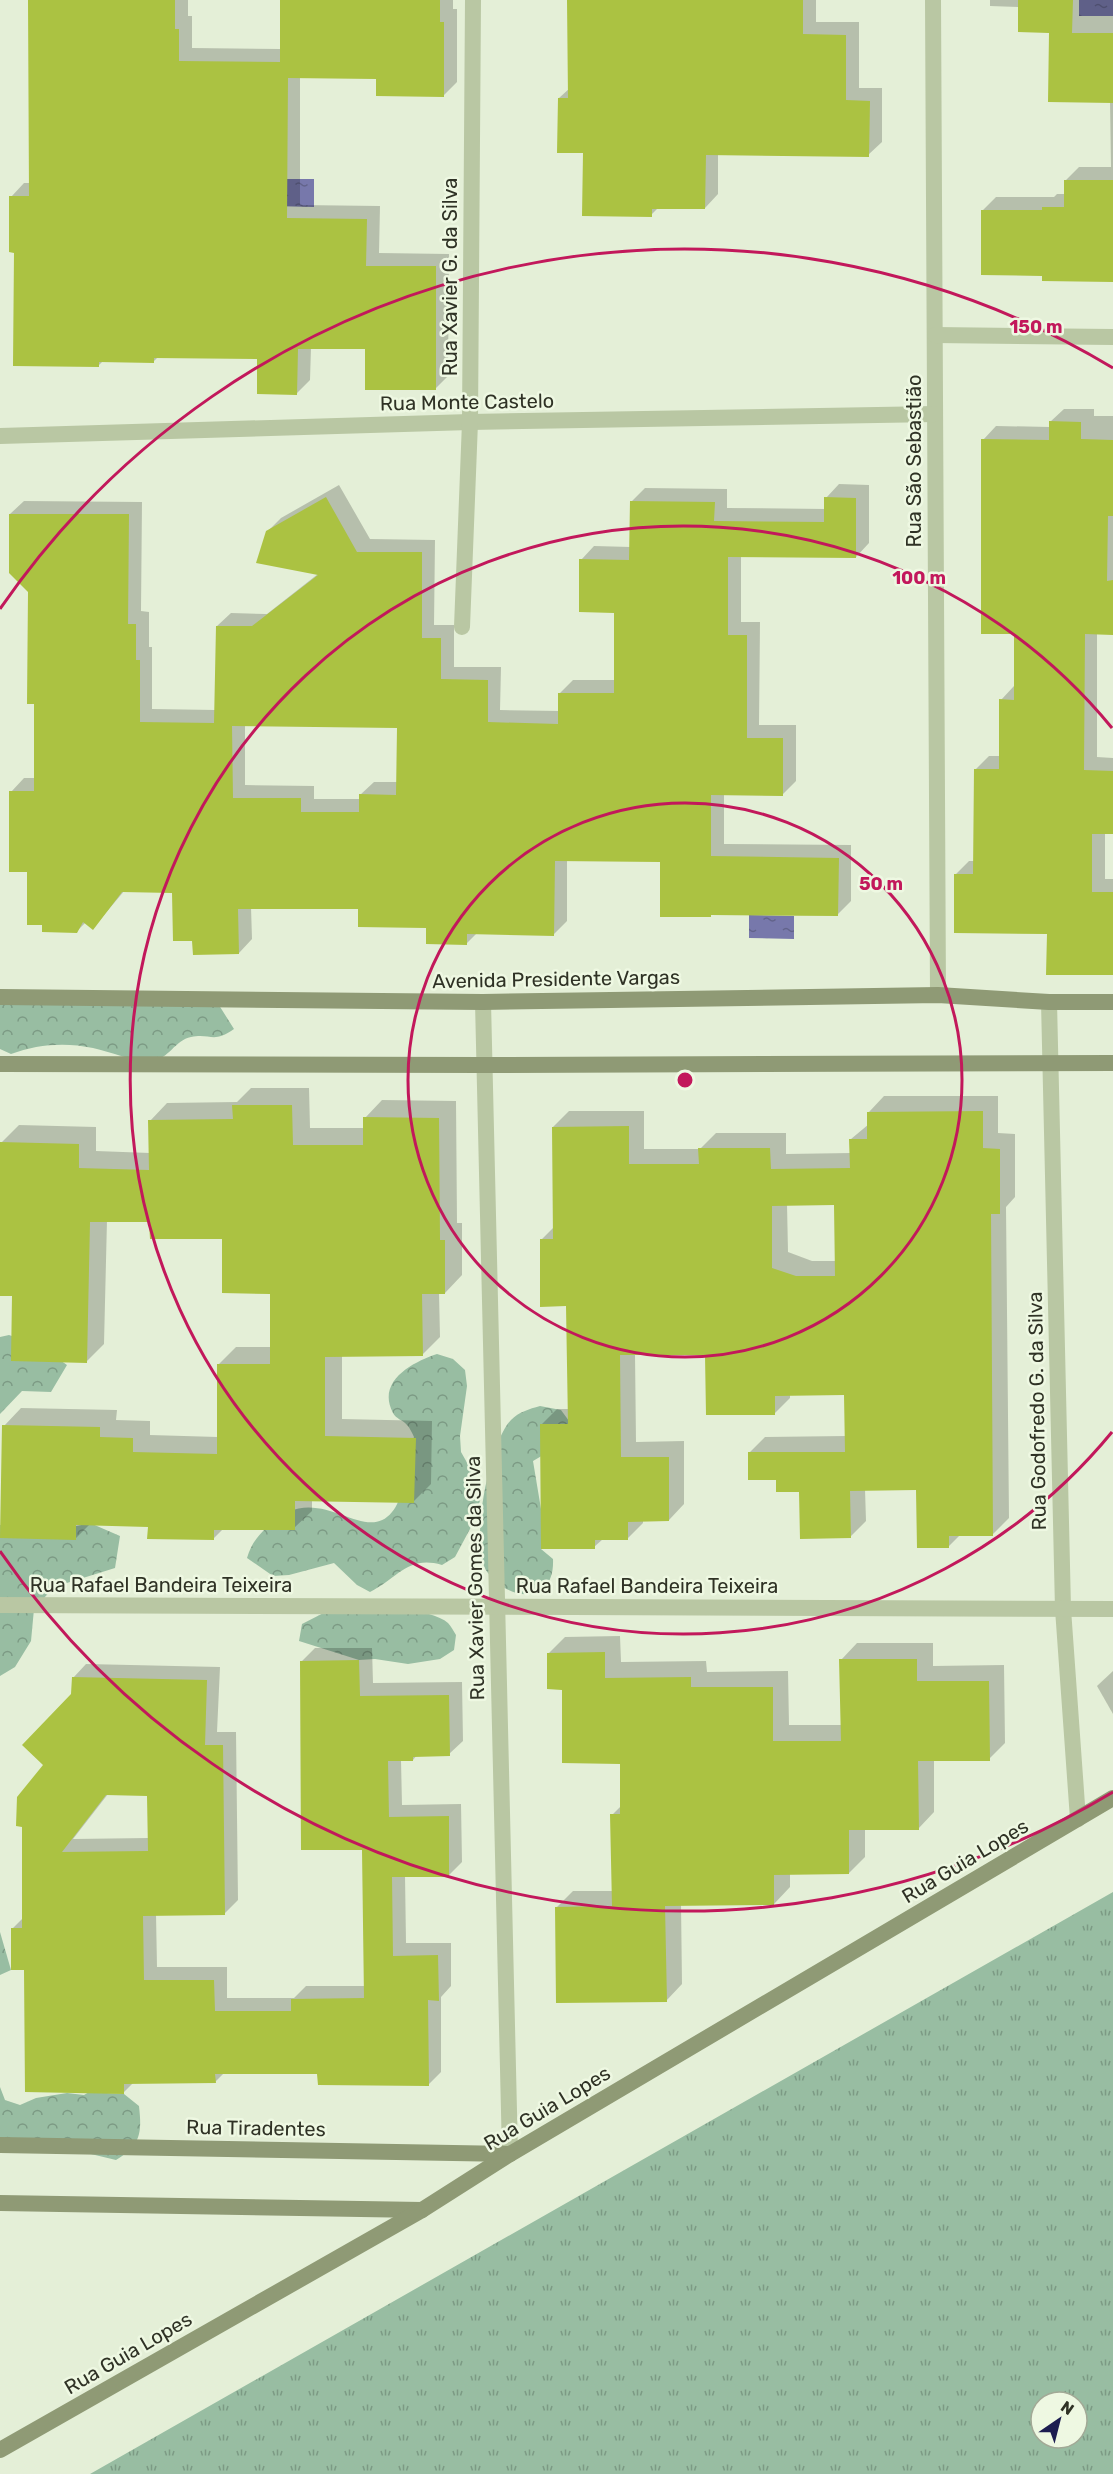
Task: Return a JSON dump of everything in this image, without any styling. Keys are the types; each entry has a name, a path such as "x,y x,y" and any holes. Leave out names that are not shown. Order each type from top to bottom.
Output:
{"main road":[{"name":"Avenida Presidente Vargas","path":"0,997 483,1002 938,995 1049,1002 1113,1002"},
{"path":"0,1064 1113,1063"},
{"name":"Rua Guia Lopes","path":"0,2450 422,2210 510,2154 1113,1798"},
{"name":"Rua Tiradentes","path":"0,2145 510,2154"},
{"path":"0,2203 422,2210"}],"street":[{"name":"Rua Xavier G. da Silva","path":"462,627 470,422 473,0"},
{"name":"Rua São Sebastião","path":"933,0 938,995"},
{"path":"935,336 1113,337"},
{"name":"Rua Monte Castelo","path":"0,436 470,422 935,414"},
{"name":"Rua Xavier Gomes da Silva","path":"483,1002 510,2154"},
{"name":"Rua Godofredo G. da Silva","path":"1049,1002 1062,1609 1078,1819"},
{"name":"Rua Rafael Bandeira Teixeira","path":"0,1605 1113,1609"}],"green space":[{"path":"217,1002 234,1029 221,1036 198,1036 185,1039 158,1060 137,1060 72,1045 41,1046 11,1054 0,1049 0,1005"},
{"path":"9,1335 40,1346 67,1365 51,1392 22,1391 0,1414 0,1337"},
{"path":"437,1354 453,1359 465,1370 467,1386 460,1436 461,1452 478,1482 481,1498 470,1529 455,1557 442,1565 420,1563 412,1565 370,1592 357,1585 334,1563 289,1575 273,1576 247,1558 259,1535 285,1513 303,1508 321,1509 367,1522 380,1521 392,1512 398,1502 404,1464 414,1437 408,1426 393,1413 389,1402 389,1391 400,1374 418,1362"},
{"path":"540,1406 561,1410 569,1421 572,1438 533,1461 541,1509 541,1549 553,1559 552,1574 547,1585 530,1594 508,1590 488,1573 482,1560 481,1520 489,1472 503,1432 517,1415"},
{"path":"90,1523 120,1536 115,1568 54,1587 34,1609 31,1641 15,1667 0,1676 0,1525 77,1526"},
{"path":"343,1603 398,1608 440,1618 448,1623 456,1635 454,1650 440,1659 408,1664 375,1659 359,1660 299,1641 302,1624"},
{"path":"1113,1892 1113,2474 90,2474"},
{"path":"0,1932 11,1970 0,1975"},
{"path":"0,2087 5,2100 20,2105 36,2098 67,2093 124,2094 139,2106 138,2138 131,2149 116,2160 49,2144 0,2148"}],"water":[{"path":"1079,0 1113,0 1113,16 1079,16"},
{"path":"273,179 314,179 314,207 273,206"},
{"path":"749,915 794,916 794,939 749,938"}],"building":[{"path":"28,0 175,0 175,29 179,29 179,61 280,62 280,0 440,0 440,22 444,22 444,97 376,96 376,79 288,78 287,218 367,219 366,266 436,266 436,390 365,390 365,349 298,349 297,395 257,394 257,359 154,358 154,363 99,362 99,367 13,366 14,253 9,252 9,196 29,196"},
{"path":"567,0 803,0 803,34 846,35 846,100 870,101 869,157 706,155 705,209 652,209 652,217 582,216 583,153 557,153 558,98 568,98"},
{"path":"1018,0 1073,0 1072,33 1113,33 1113,103 1048,102 1049,33 1018,32"},
{"path":"1064,180 1113,180 1113,282 1042,281 1042,276 981,275 981,210 1042,210 1042,207 1064,207"},
{"path":"1049,421 1081,422 1081,439 1113,440 1113,516 1108,516 1107,581 1113,580 1113,635 1085,634 1084,770 1113,771 1113,834 1092,834 1092,892 1113,892 1113,975 1046,975 1047,934 954,933 954,874 973,874 974,769 999,769 999,699 1014,700 1014,634 981,634 981,439 1049,440"},
{"path":"326,497 357,552 422,552 422,638 441,638 441,679 488,680 488,722 558,724 558,693 614,693 614,613 579,612 579,559 629,560 630,501 715,502 714,521 824,522 824,497 856,498 856,558 728,557 728,635 747,635 747,738 783,738 783,796 711,795 711,856 839,858 838,916 660,917 660,862 555,861 554,936 467,934 467,945 426,944 426,928 358,927 358,909 238,909 239,954 193,955 192,941 173,941 172,893 122,892 93,930 83,922 77,933 42,932 42,925 27,925 27,872 9,872 9,791 34,791 34,704 27,704 28,592 9,573 9,514 129,514 128,624 136,624 136,660 140,660 140,722 214,723 216,626 252,626 318,575 256,563 266,531","holes":["232,726 397,728 396,795 359,794 359,812 301,812 301,798 233,798"]},
{"path":"232,1105 292,1105 293,1145 363,1145 363,1117 439,1118 440,1240 445,1240 445,1294 422,1294 423,1356 325,1357 325,1436 416,1438 414,1503 295,1501 295,1530 214,1530 214,1540 147,1539 148,1527 76,1525 76,1540 0,1538 2,1425 100,1427 100,1437 133,1438 133,1452 217,1454 217,1364 270,1364 270,1294 222,1293 222,1239 150,1239 149,1222 90,1222 87,1363 11,1361 12,1296 0,1296 0,1142 79,1144 79,1168 149,1170 148,1120 233,1119"},
{"path":"983,1111 983,1148 1000,1149 1000,1214 991,1214 993,1536 949,1536 949,1548 917,1548 916,1490 850,1491 851,1538 800,1539 799,1492 776,1492 776,1480 748,1480 748,1452 845,1452 844,1395 775,1396 775,1415 706,1415 705,1355 620,1355 621,1457 669,1457 669,1521 628,1522 628,1540 595,1540 595,1549 541,1549 540,1424 568,1424 566,1306 540,1307 540,1239 553,1239 552,1127 629,1126 629,1164 699,1164 698,1148 770,1148 771,1169 850,1168 849,1139 867,1139 867,1112","holes":["834,1205 835,1276 796,1276 772,1268 772,1206"]},
{"path":"605,1652 605,1678 691,1677 691,1687 773,1687 773,1741 841,1741 839,1659 917,1659 917,1681 989,1681 990,1761 918,1761 919,1830 849,1830 849,1874 774,1875 774,1905 665,1906 667,2002 556,2003 555,1907 612,1906 610,1814 620,1814 620,1764 562,1763 562,1690 547,1689 547,1653"},
{"path":"359,1660 360,1696 449,1695 450,1756 413,1757 413,1761 388,1761 389,1817 449,1816 449,1877 392,1877 393,1956 438,1955 439,2001 428,2000 429,2086 318,2085 317,2074 215,2074 216,2083 124,2084 124,2094 25,2092 24,1970 11,1970 11,1928 22,1928 22,1827 16,1826 17,1797 43,1765 22,1745 71,1694 72,1677 207,1680 205,1745 223,1745 225,1915 143,1916 144,1980 214,1980 215,2011 291,2011 291,1999 364,1998 362,1850 301,1850 300,1661","holes":["106,1795 147,1796 148,1851 62,1852"]}]}
